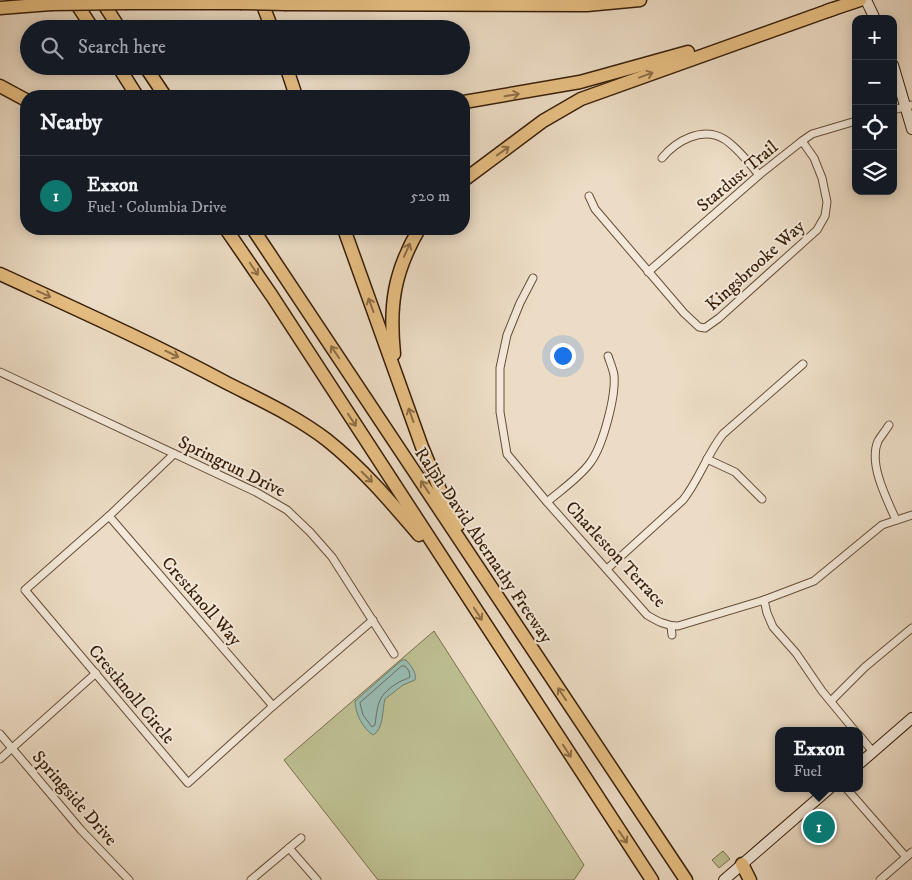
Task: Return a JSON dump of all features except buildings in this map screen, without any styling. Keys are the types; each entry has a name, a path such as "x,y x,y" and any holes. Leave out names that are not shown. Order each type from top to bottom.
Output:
{"highway":[{"path":"74,0 87,20"},
{"path":"101,0 114,20"},
{"path":"261,0 269,20"},
{"path":"0,8 52,4 127,3 587,5 640,0"},
{"path":"470,176 543,121 581,100 860,0"},
{"path":"470,101 580,82 698,50 833,9"},
{"path":"124,75 133,90"},
{"path":"151,75 161,90"},
{"path":"289,75 294,90"},
{"path":"0,86 20,97"},
{"path":"230,235 652,880"},
{"name":"Ralph David Abernathy Freeway","path":"257,235 686,880"},
{"path":"346,235 422,447 440,490 462,532 549,674"},
{"path":"400,384 394,358 392,331 394,291 407,249 415,235"},
{"path":"0,274 172,354 282,411 325,439 349,458 378,487 452,574"},
{"path":"742,864 750,880"}],"main road":[{"path":"866,0 873,15"},
{"path":"897,76 908,106 912,129"},
{"path":"863,761 912,718"},
{"path":"724,880 825,792"}],"street":[{"name":"Stardust Trail","path":"648,272 759,175 802,141 812,134 852,122"},
{"path":"662,158 670,148 679,142 696,135 709,134 724,139 759,175"},
{"name":"Kingsbrooke Way","path":"589,196 595,208 684,313 699,327 706,328 818,230 825,216 826,202 822,178 814,158 802,141"},
{"name":"Charleston Terrace","path":"533,278 520,302 507,335 500,368 500,412 507,454 647,615 671,626 678,626 764,600 814,581 882,526 912,515"},
{"path":"547,502 582,472 596,453 612,408 614,374 608,356"},
{"path":"607,569 690,492 714,445 723,434 803,364"},
{"name":"Springrun Drive","path":"0,372 256,492 287,510 332,557 394,654"},
{"path":"889,425 878,441 875,464 896,520"},
{"name":"Crestknoll Circle","path":"174,454 109,516 25,590 188,783 373,620"},
{"path":"707,459 735,472 762,499"},
{"name":"Crestknoll Way","path":"109,516 274,706"},
{"path":"764,600 773,627 796,653 822,691 852,727"},
{"path":"671,626 672,635"},
{"path":"831,701 865,667 912,628"},
{"path":"0,759 96,673"},
{"name":"Springside Drive","path":"0,734 81,830 129,880"},
{"path":"863,740 873,752"},
{"path":"849,792 906,857"},
{"path":"251,880 301,838"},
{"path":"288,848 317,880"},
{"path":"880,880 912,852"}],"green space":[{"path":"434,631 584,865 574,880 378,880 284,760"},
{"path":"723,851 730,859 719,868 712,860"}],"water":[{"path":"402,660 406,660 412,667 415,680 403,685 385,699 381,724 373,735 360,720 356,711 355,701"}],"place":[{"name":"Exxon","path":"819,827"}]}
